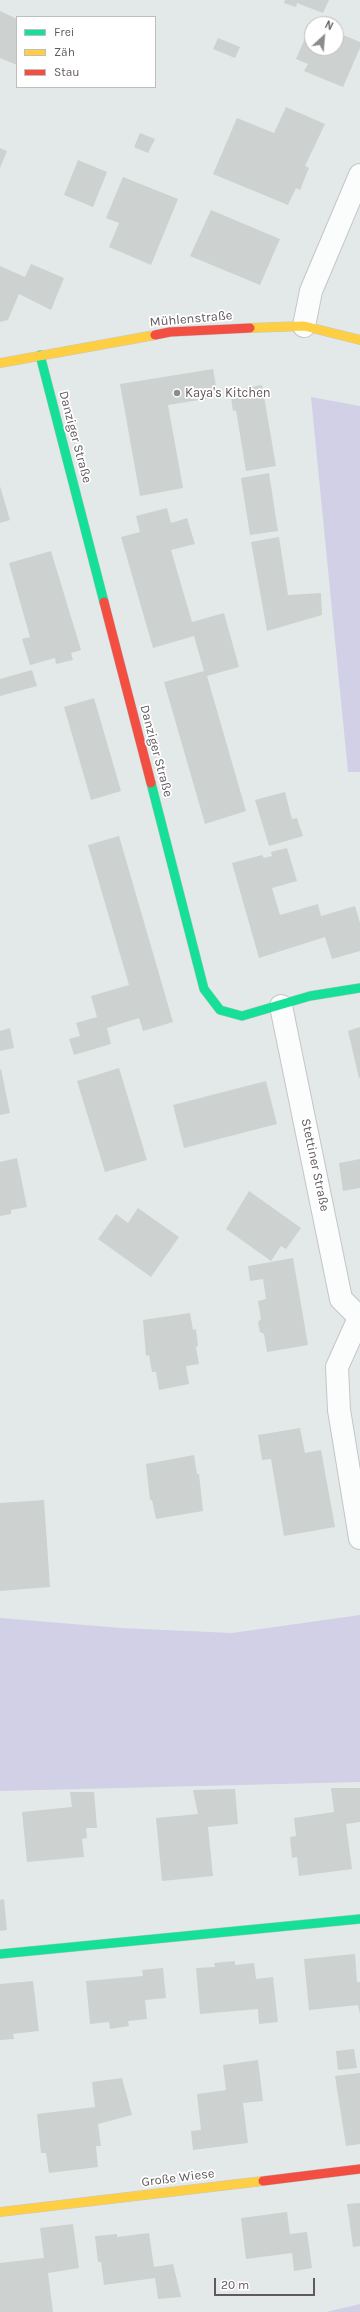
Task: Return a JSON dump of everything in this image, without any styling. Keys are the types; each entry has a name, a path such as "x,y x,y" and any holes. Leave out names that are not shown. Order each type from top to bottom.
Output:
{"street":[{"path":"304,326 311,292 360,175"},
{"name":"Mühlenstraße","path":"0,363 170,332 304,326 360,340"},
{"name":"Danziger Straße","path":"40,355 204,989 220,1010 242,1016 281,1006 310,996 360,988"},
{"name":"Stettiner Straße","path":"281,1006 341,1299 360,1318 337,1367 339,1410 360,1538"},
{"path":"0,1954 360,1918"},
{"name":"Große Wiese","path":"0,2212 360,2169"}],"shaded area":[{"path":"311,397 360,406 360,772 348,772"},
{"path":"360,1615 360,1782 0,1791 0,1618 121,1628 232,1633"},
{"path":"360,2304 360,2312 326,2312"}],"building":[{"path":"285,0 329,0 323,13 297,3 296,7 284,3"},
{"path":"0,11 16,19 16,65 0,58"},
{"path":"344,35 360,42 360,48 343,87 304,71 308,64 296,59 304,40 304,56 344,56"},
{"path":"218,38 240,47 235,58 213,49"},
{"path":"286,107 325,124 305,166 309,168 300,190 296,188 288,205 213,174 237,118 274,133"},
{"path":"140,133 155,139 148,153 134,147"},
{"path":"0,148 7,151 0,168"},
{"path":"78,160 107,172 93,207 64,195"},
{"path":"123,177 178,199 151,265 109,247 119,223 106,218"},
{"path":"211,210 280,239 260,285 190,256"},
{"path":"31,264 64,278 51,310 19,294 8,320 0,322 0,266 25,277"},
{"path":"213,369 218,397 168,405 183,488 140,496 120,384"},
{"path":"262,385 276,466 246,471 236,410 233,411 230,391"},
{"path":"269,473 278,531 250,535 241,478"},
{"path":"0,486 10,520 0,523"},
{"path":"167,508 171,523 187,518 195,544 171,550 192,622 224,613 239,667 207,676 246,811 205,824 164,682 204,671 194,636 153,648 121,537 140,532 136,516"},
{"path":"279,537 288,595 321,593 322,615 267,631 251,542"},
{"path":"51,551 81,650 71,653 73,660 56,664 55,658 30,665 22,639 30,637 9,563"},
{"path":"32,670 37,686 0,696 0,679"},
{"path":"94,698 121,791 91,800 64,707"},
{"path":"285,792 292,819 297,818 303,836 269,846 255,800"},
{"path":"119,836 173,1022 143,1031 139,1018 107,1028 111,1044 74,1055 69,1039 80,1036 76,1023 97,1017 91,996 129,985 88,845"},
{"path":"287,848 297,881 272,888 280,915 318,904 321,916 355,906 360,923 360,951 332,959 325,937 259,958 232,863 262,855 264,858 272,856 271,852"},
{"path":"360,1027 360,1078 359,1078 348,1031"},
{"path":"10,1028 14,1048 0,1051 0,1031"},
{"path":"119,1068 147,1160 105,1172 77,1081"},
{"path":"1,1069 10,1113 0,1115 0,1070"},
{"path":"266,1081 277,1124 184,1148 173,1105"},
{"path":"17,1158 27,1207 11,1210 11,1214 0,1216 0,1162"},
{"path":"360,1159 360,1188 343,1191 339,1163"},
{"path":"249,1191 301,1228 286,1249 281,1246 271,1261 226,1229"},
{"path":"138,1208 179,1237 151,1277 98,1239 116,1214 128,1223"},
{"path":"293,1258 308,1345 267,1352 264,1334 260,1332 258,1322 261,1319 258,1301 266,1299 263,1279 250,1281 248,1266"},
{"path":"190,1313 193,1330 196,1329 198,1346 196,1347 199,1364 186,1366 189,1384 159,1390 156,1372 152,1372 149,1355 146,1356 143,1320"},
{"path":"300,1428 305,1453 321,1450 335,1527 284,1536 271,1459 262,1460 258,1435"},
{"path":"194,1455 197,1474 199,1474 203,1511 156,1519 152,1500 150,1500 146,1464"},
{"path":"44,1500 50,1587 0,1591 0,1503"},
{"path":"331,1788 360,1788 360,1822 346,1824 352,1869 299,1876 297,1857 292,1858 290,1837 296,1836 294,1818 334,1812"},
{"path":"235,1789 238,1824 208,1827 213,1876 162,1881 156,1818 198,1814 193,1790"},
{"path":"70,1792 94,1792 97,1828 86,1828 87,1838 82,1839 84,1857 27,1862 22,1812 72,1807"},
{"path":"4,1899 7,1930 0,1931 0,1900"},
{"path":"355,1954 357,1982 360,1982 360,2014 358,2005 309,2010 304,1959"},
{"path":"235,1961 235,1965 254,1963 256,1979 273,1977 278,2022 259,2024 258,2009 200,2014 196,1968 215,1967 214,1963"},
{"path":"163,1968 166,1998 145,2000 147,2019 128,2021 129,2026 110,2029 109,2022 90,2024 86,1981 143,1976 142,1970"},
{"path":"33,1981 39,2031 13,2034 14,2039 0,2040 0,1984"},
{"path":"354,2049 357,2068 338,2070 336,2051"},
{"path":"258,2060 263,2101 243,2103 248,2143 193,2150 191,2131 201,2130 197,2094 226,2090 223,2065"},
{"path":"360,2073 360,2144 346,2146 335,2076"},
{"path":"122,2078 132,2115 98,2124 101,2146 96,2146 98,2167 49,2173 46,2153 41,2153 37,2114 95,2107 92,2082"},
{"path":"360,2203 360,2246 353,2247 347,2204"},
{"path":"287,2212 290,2234 307,2232 312,2268 294,2271 292,2253 246,2259 241,2218"},
{"path":"73,2224 79,2268 48,2273 53,2312 0,2312 0,2263 44,2258 40,2228"},
{"path":"149,2233 154,2267 173,2264 181,2297 158,2299 155,2278 104,2285 101,2262 98,2262 95,2236 117,2234 117,2237"}],"traffic: fast":[{"path":"40,355 104,602"},
{"path":"151,783 204,989 220,1010 242,1016 310,996 360,988"},
{"path":"0,1954 360,1919"}],"traffic: slow":[{"path":"250,328 304,326 360,340"},
{"path":"0,363 155,335"},
{"path":"0,2212 263,2181"}],"traffic: jam":[{"path":"155,335 170,332 250,328"},
{"path":"104,602 151,783"},
{"path":"263,2181 360,2169"}],"place":[{"name":"Kaya's Kitchen","path":"177,393"}]}
